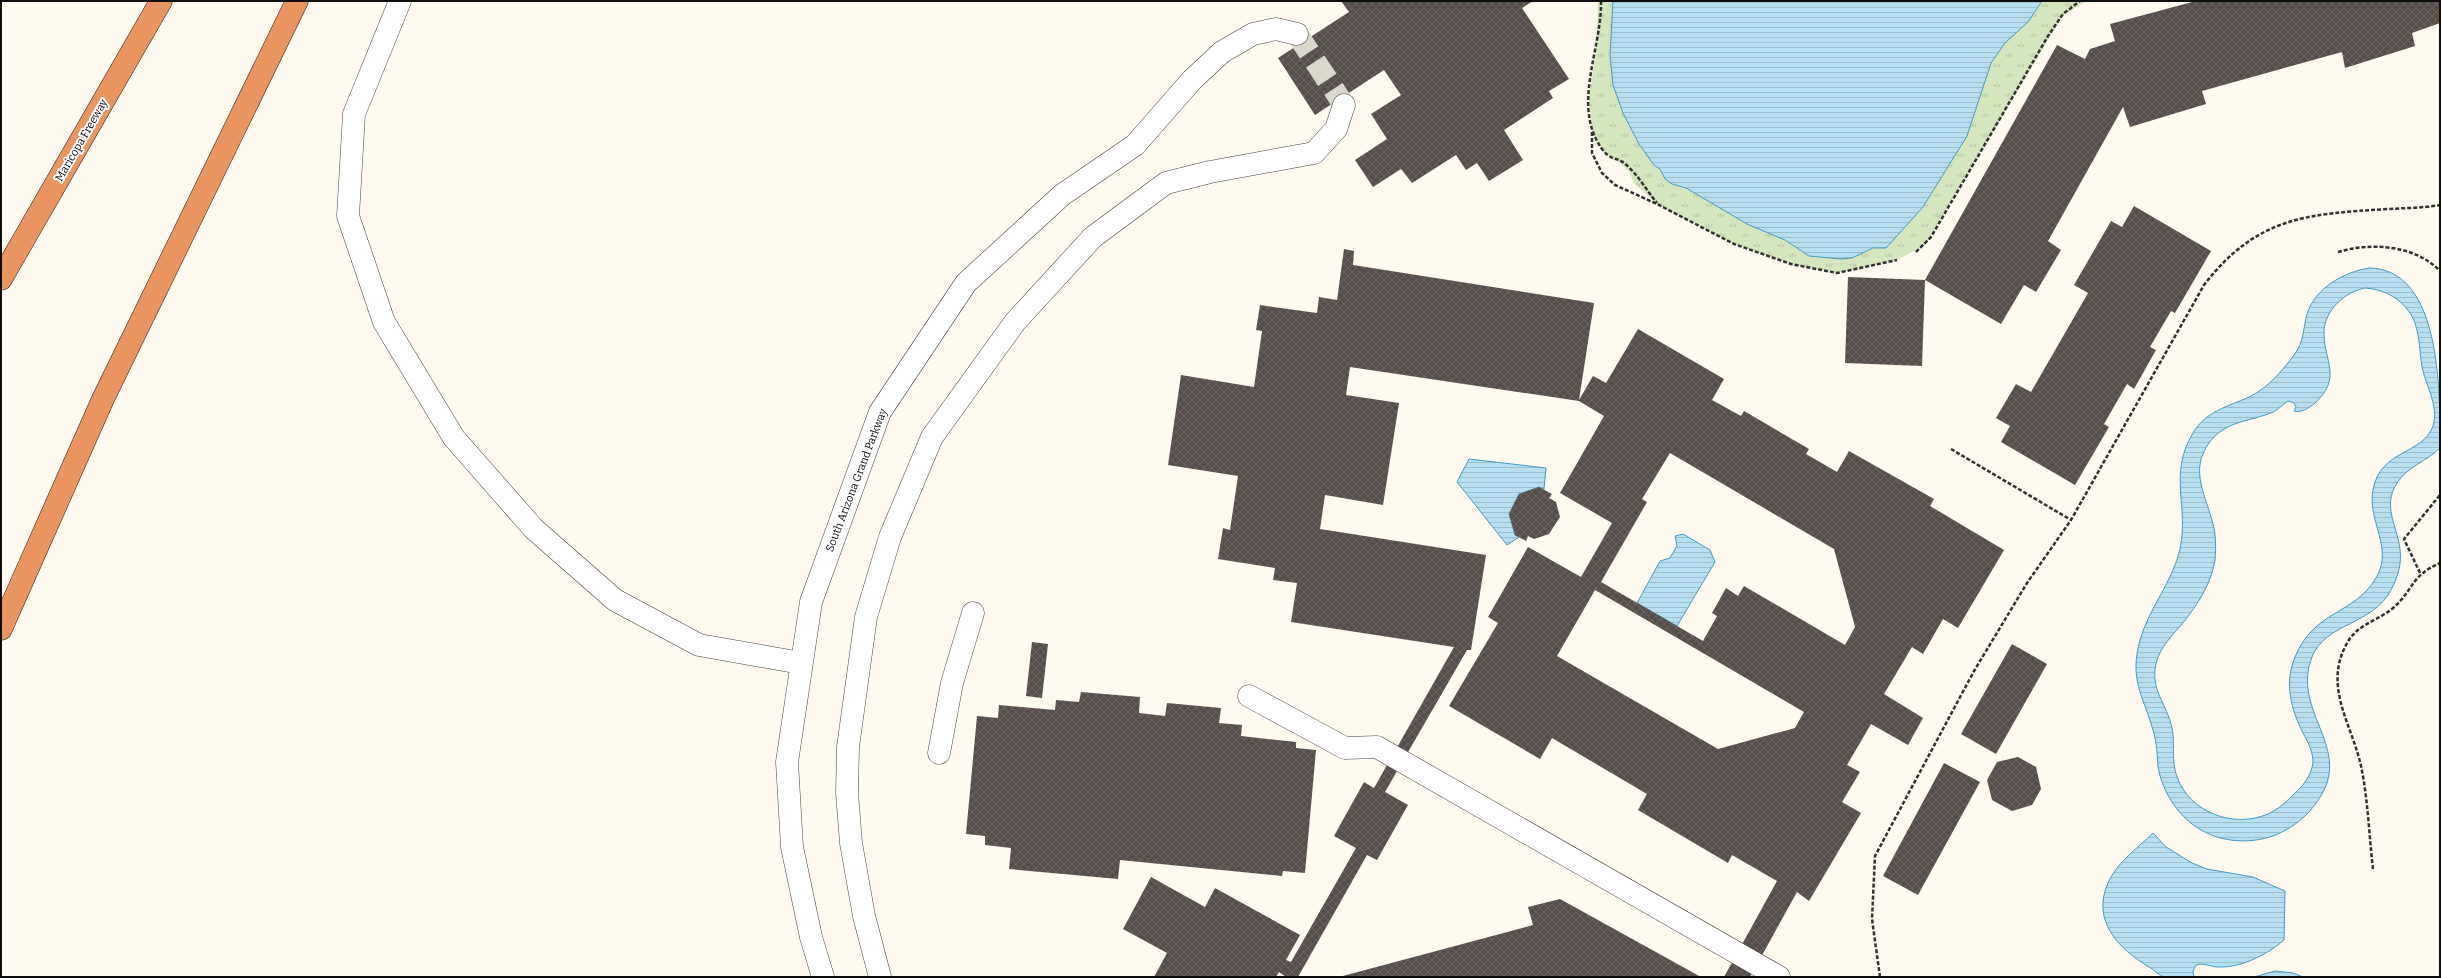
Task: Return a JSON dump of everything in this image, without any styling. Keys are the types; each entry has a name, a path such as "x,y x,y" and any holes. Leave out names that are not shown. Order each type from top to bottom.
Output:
{"highway":[{"name":"Maricopa Freeway","path":"1,280 161,1"},
{"path":"1,629 103,399 298,1"}],"street":[{"path":"400,1 354,114 348,216 384,322 454,438 534,529 615,600 699,645 801,663"},
{"name":"South Arizona Grand Parkway","path":"823,977 811,936 792,847 788,762 801,663 811,602 880,412 966,283 1062,195 1135,145 1192,80 1222,52 1253,34 1276,30 1297,34"},
{"path":"880,977 864,916 851,843 847,794 848,747 866,617 890,537 932,437 1015,322 1093,237 1166,183 1210,172 1314,153 1336,129 1344,105"},
{"path":"939,753 952,683 973,613"},
{"path":"1249,696 1345,748 1377,747 1779,977"}],"path":[{"path":"1601,1 1599,35 1588,97 1592,132 1592,153 1602,173 1615,185 1657,204 1734,244 1791,264 1836,272 1897,260"},
{"path":"1916,252 1931,237 2048,36 2063,14 2080,1"},
{"path":"1592,132 1603,150 1611,159 1624,162 1657,204"},
{"path":"1880,977 1872,919 1875,856 1974,671 2027,583 2071,520 2204,285 2219,266 2237,249 2256,236 2280,224 2306,216 2440,205"},
{"path":"2338,252 2351,248 2370,246 2407,251 2423,258 2440,271"},
{"path":"1951,449 2071,520"},
{"path":"2420,573 2404,540 2440,495"},
{"path":"2372,869 2361,766 2340,706 2340,665 2344,649 2350,638 2358,630 2393,608 2420,573 2440,563"}],"green space":[{"path":"1598,1 2087,1 2063,15 1925,245 1897,260 1837,273 1791,264 1734,244 1657,204 1634,183 1629,172 1618,161 1611,159 1603,150 1592,132 1589,97 1596,52"}],"water":[{"path":"1613,1 2042,1 2028,22 2005,43 1991,63 1967,136 1923,207 1886,248 1873,248 1852,258 1841,259 1809,256 1785,240 1747,224 1686,188 1672,184 1665,179 1660,169 1654,165 1639,144 1623,113 1613,85 1610,55"},
{"path":"2369,268 2393,274 2410,288 2423,310 2432,336 2437,365 2440,448 2401,477 2393,491 2391,508 2400,549 2400,565 2396,580 2391,590 2383,602 2373,610 2362,618 2327,637 2318,646 2312,657 2308,676 2309,694 2313,711 2326,743 2329,760 2329,776 2322,794 2305,816 2294,825 2273,836 2263,839 2242,841 2222,838 2203,831 2187,820 2168,796 2160,777 2154,735 2137,677 2137,654 2144,628 2167,583 2177,561 2180,549 2182,518 2180,476 2182,462 2186,448 2193,433 2204,420 2218,410 2256,393 2274,379 2285,367 2300,345 2307,314 2317,296 2341,277","holes":["2365,288 2394,297 2403,304 2414,321 2417,329 2422,367 2433,403 2435,415 2434,424 2428,435 2420,442 2392,459 2377,477 2373,490 2372,501 2382,556 2381,567 2376,578 2367,590 2357,599 2323,621 2313,630 2303,642 2295,657 2290,677 2290,696 2295,715 2312,755 2313,762 2309,775 2298,790 2272,812 2258,817 2243,819 2228,818 2213,814 2200,807 2189,797 2181,785 2174,765 2173,738 2170,719 2155,682 2156,664 2161,650 2185,621 2198,602 2209,582 2214,567 2216,551 2215,533 2203,493 2200,473 2200,463 2203,453 2215,436 2228,427 2271,413 2288,401 2294,403 2296,407 2294,411 2305,410 2314,404 2323,395 2330,378 2324,333 2328,317 2337,303 2350,293"]},
{"path":"1469,459 1546,468 1544,489 1539,487 1519,494 1509,514 1515,535 1519,537 1507,545 1457,482"},
{"path":"1683,534 1710,550 1715,562 1677,626 1637,603 1660,561 1670,558 1677,546 1675,536"},
{"path":"2153,833 2166,847 2192,863 2207,869 2253,877 2285,891 2284,940 2263,955 2238,965 2218,967 2202,964 2196,965 2193,971 2194,977 2164,977 2128,952 2118,943 2106,922 2103,910 2104,897 2108,883 2117,868"},
{"path":"2275,971 2293,973 2303,977 2254,977"}],"building":[{"path":"1341,1 1533,1 1522,8 1569,79 1549,91 1553,98 1504,130 1523,160 1489,181 1477,163 1466,170 1456,155 1412,183 1401,169 1373,187 1355,160 1387,139 1371,114 1401,95 1384,70 1315,115 1278,58 1349,12"},
{"path":"2196,1 2440,1 2440,23 2412,33 2415,46 2345,68 2342,52 2202,91 2206,104 2130,127 2123,107 2048,241 2061,250 2036,292 2024,285 2001,324 1925,280 2057,45 2085,59 2090,49 2115,41 2110,24"},
{"path":"2134,206 2211,251 2175,313 2171,311 2150,347 2156,350 2134,389 2127,384 2104,424 2109,427 2075,485 2001,442 2010,426 1996,418 2016,384 2031,392 2088,293 2074,285 2111,221 2122,227"},
{"path":"1344,249 1354,251 1353,265 1594,303 1579,400 1593,376 1606,383 1638,329 1724,379 1712,400 1741,416 1744,411 1809,449 1806,454 1837,472 1849,451 1934,499 1930,506 2004,550 1958,628 1943,619 1923,654 1912,647 1884,694 1923,718 1908,745 1871,724 1847,765 1860,772 1842,802 1861,813 1809,901 1797,892 1750,977 1724,977 1777,881 1732,855 1728,863 1638,810 1647,794 1552,738 1540,759 1449,706 1498,623 1488,617 1528,547 1581,577 1612,523 1560,493 1604,416 1579,401 1350,367 1346,395 1399,403 1383,505 1325,495 1320,529 1486,555 1471,650 1467,650 1385,792 1408,805 1377,860 1367,855 1298,977 1286,977 1279,972 1276,977 1154,977 1167,953 1123,929 1151,877 1205,907 1215,888 1300,935 1286,960 1291,962 1356,848 1334,836 1364,782 1374,788 1454,647 1291,622 1297,583 1273,580 1275,568 1218,559 1223,528 1230,530 1238,476 1168,465 1181,375 1254,387 1262,331 1256,330 1260,305 1317,313 1319,297 1337,300","holes":["1670,453 1834,549 1855,627 1845,645 1744,586 1738,596 1726,588 1712,613 1717,616 1703,641 1601,582 1647,502 1642,499","1595,590 1804,712 1795,728 1718,749 1557,656"]},
{"path":"1848,277 1925,280 1922,366 1845,363"},
{"path":"1539,487 1552,494 1549,498 1556,502 1560,517 1549,534 1534,539 1528,536 1526,541 1515,535 1509,514 1519,494"},
{"path":"1032,642 1048,644 1042,698 1026,696"},
{"path":"2012,644 2047,664 1996,754 1961,734"},
{"path":"1081,692 1140,697 1139,713 1165,716 1167,703 1221,708 1219,723 1242,725 1241,736 1296,742 1296,748 1316,750 1305,873 1283,871 1282,876 1120,860 1118,879 1009,869 1011,848 985,845 985,836 966,834 977,716 998,718 999,705 1055,710 1056,700 1079,702"},
{"path":"2018,757 2036,767 2041,789 2032,805 2012,811 1992,800 1987,780 1997,762"},
{"path":"1944,763 1980,782 1918,895 1883,876"},
{"path":"1560,899 1701,977 1339,977 1533,925 1528,907"}],"tunnel":[{"path":"1297,34 1344,105"}]}
